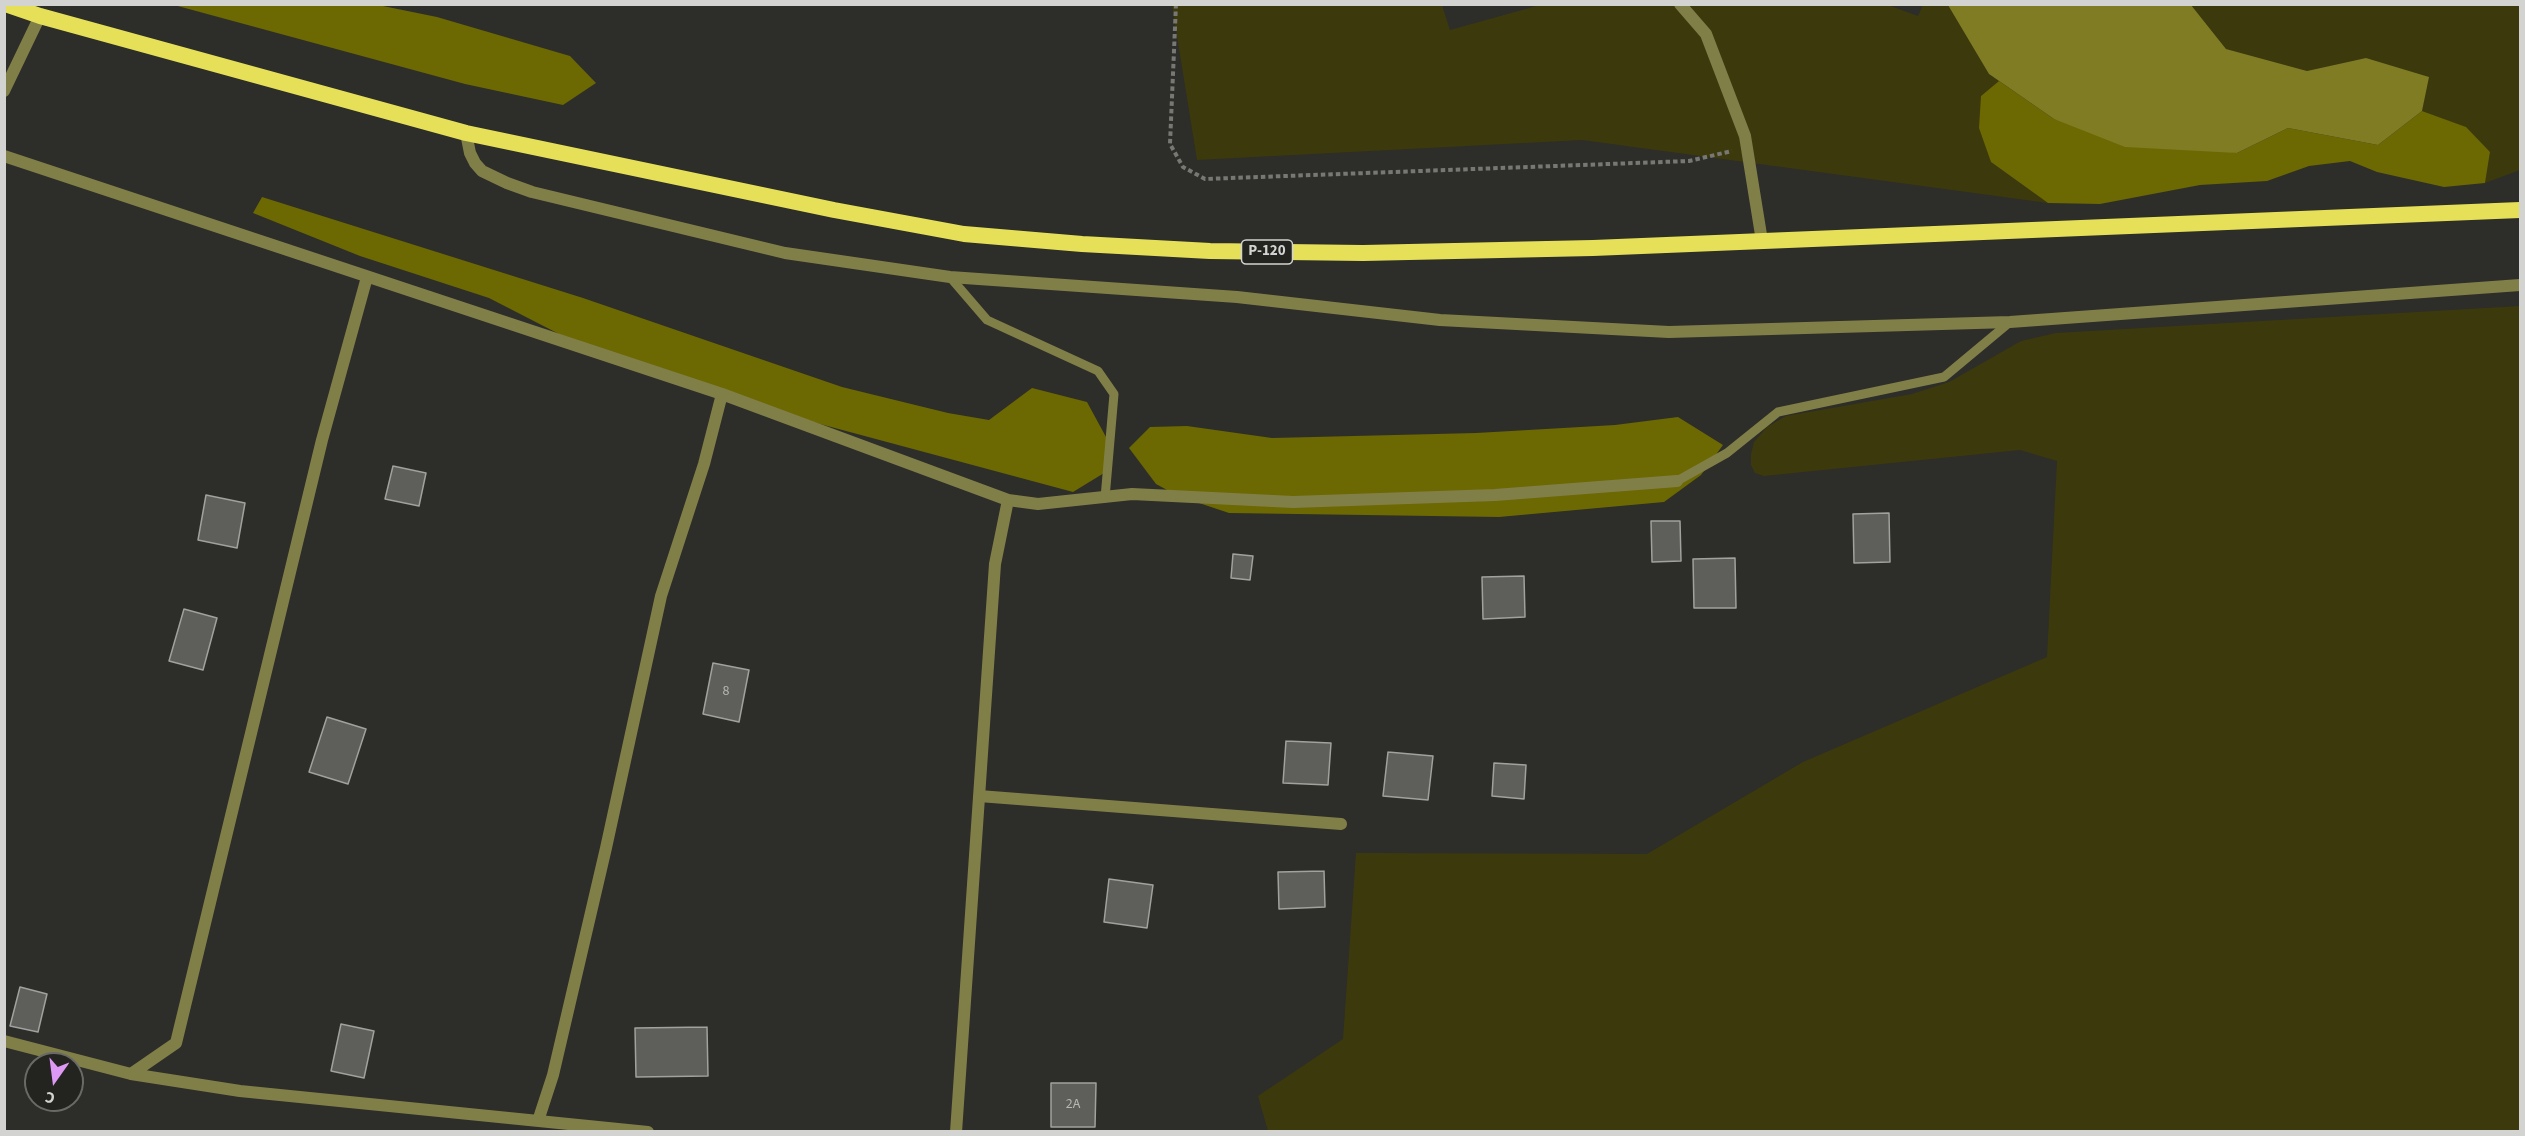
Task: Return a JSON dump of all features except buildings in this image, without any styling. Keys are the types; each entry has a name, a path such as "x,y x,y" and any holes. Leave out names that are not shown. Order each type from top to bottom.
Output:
{"highway":[{"name":"Р-120","path":"5,4 24,7 40,16 466,133 834,210 963,234 1082,244 1210,251 1363,253 1593,248 2520,210"}],"street":[{"path":"1680,4 1706,34 1746,136 1762,241"},
{"path":"4,91 40,16"},
{"path":"466,133 470,153 483,171 532,192 785,253 950,277 1237,297 1440,320 1669,332 2010,322 2520,285"},
{"path":"4,156 722,394 1008,500 1038,504 1132,494 1293,502 1495,495 1677,481"},
{"path":"131,1074 176,1043 322,440 367,277"},
{"path":"538,1121 553,1075 661,596 704,464 722,394"},
{"path":"956,1131 995,564 1008,500"},
{"path":"979,796 1341,824"},
{"path":"4,1041 131,1074 240,1091 648,1131"}],"lane":[{"path":"950,277 987,320 1098,371 1114,394 1105,498"},
{"path":"1677,481 1727,453 1778,412 1944,377 2010,322"}],"path":[{"path":"1176,4 1170,144 1183,166 1205,179 1689,161 1747,148"}],"shaded area":[{"path":"1885,4 1918,16 1923,5 1948,5 1954,11 1989,74 1999,81 1981,96 1991,162 2048,203 1582,140 1197,160 1172,5 1442,5 1450,30 1540,5"},
{"path":"174,5 378,5 437,17 570,56 596,83 563,105 465,84"},
{"path":"1948,5 2191,5 2226,49 2307,71 2366,58 2429,77 2422,111 2378,145 2288,128 2237,153 2125,147 2054,119 1989,74"},
{"path":"2191,5 2520,5 2520,170 2485,183 2490,152 2465,127 2422,111 2428,77 2366,58 2307,71 2226,49"},
{"path":"1999,81 2054,119 2237,153 2288,128 2378,145 2422,111 2466,127 2490,152 2485,183 2444,187 2377,172 2350,161 2309,166 2267,181 2200,185 2100,204 2048,203 1991,162 1979,128 1981,96"},
{"path":"262,197 583,298 842,387 948,413 989,420 1032,388 1087,402 1106,437 1109,470 1073,492 820,424 596,353 489,298 360,256 253,213"},
{"path":"2520,306 2520,1131 1268,1131 1258,1096 1343,1039 1356,853 1647,854 1803,762 2047,657 2057,461 2020,450 1764,476 1755,473 1751,465 1751,454 1754,442 1767,427 1786,416 1912,394 1949,382 2021,341 2056,333"},
{"path":"1678,417 1723,445 1701,475 1664,502 1499,517 1229,513 1178,496 1156,484 1129,448 1150,427 1187,426 1272,438 1476,433 1615,425"}]}
